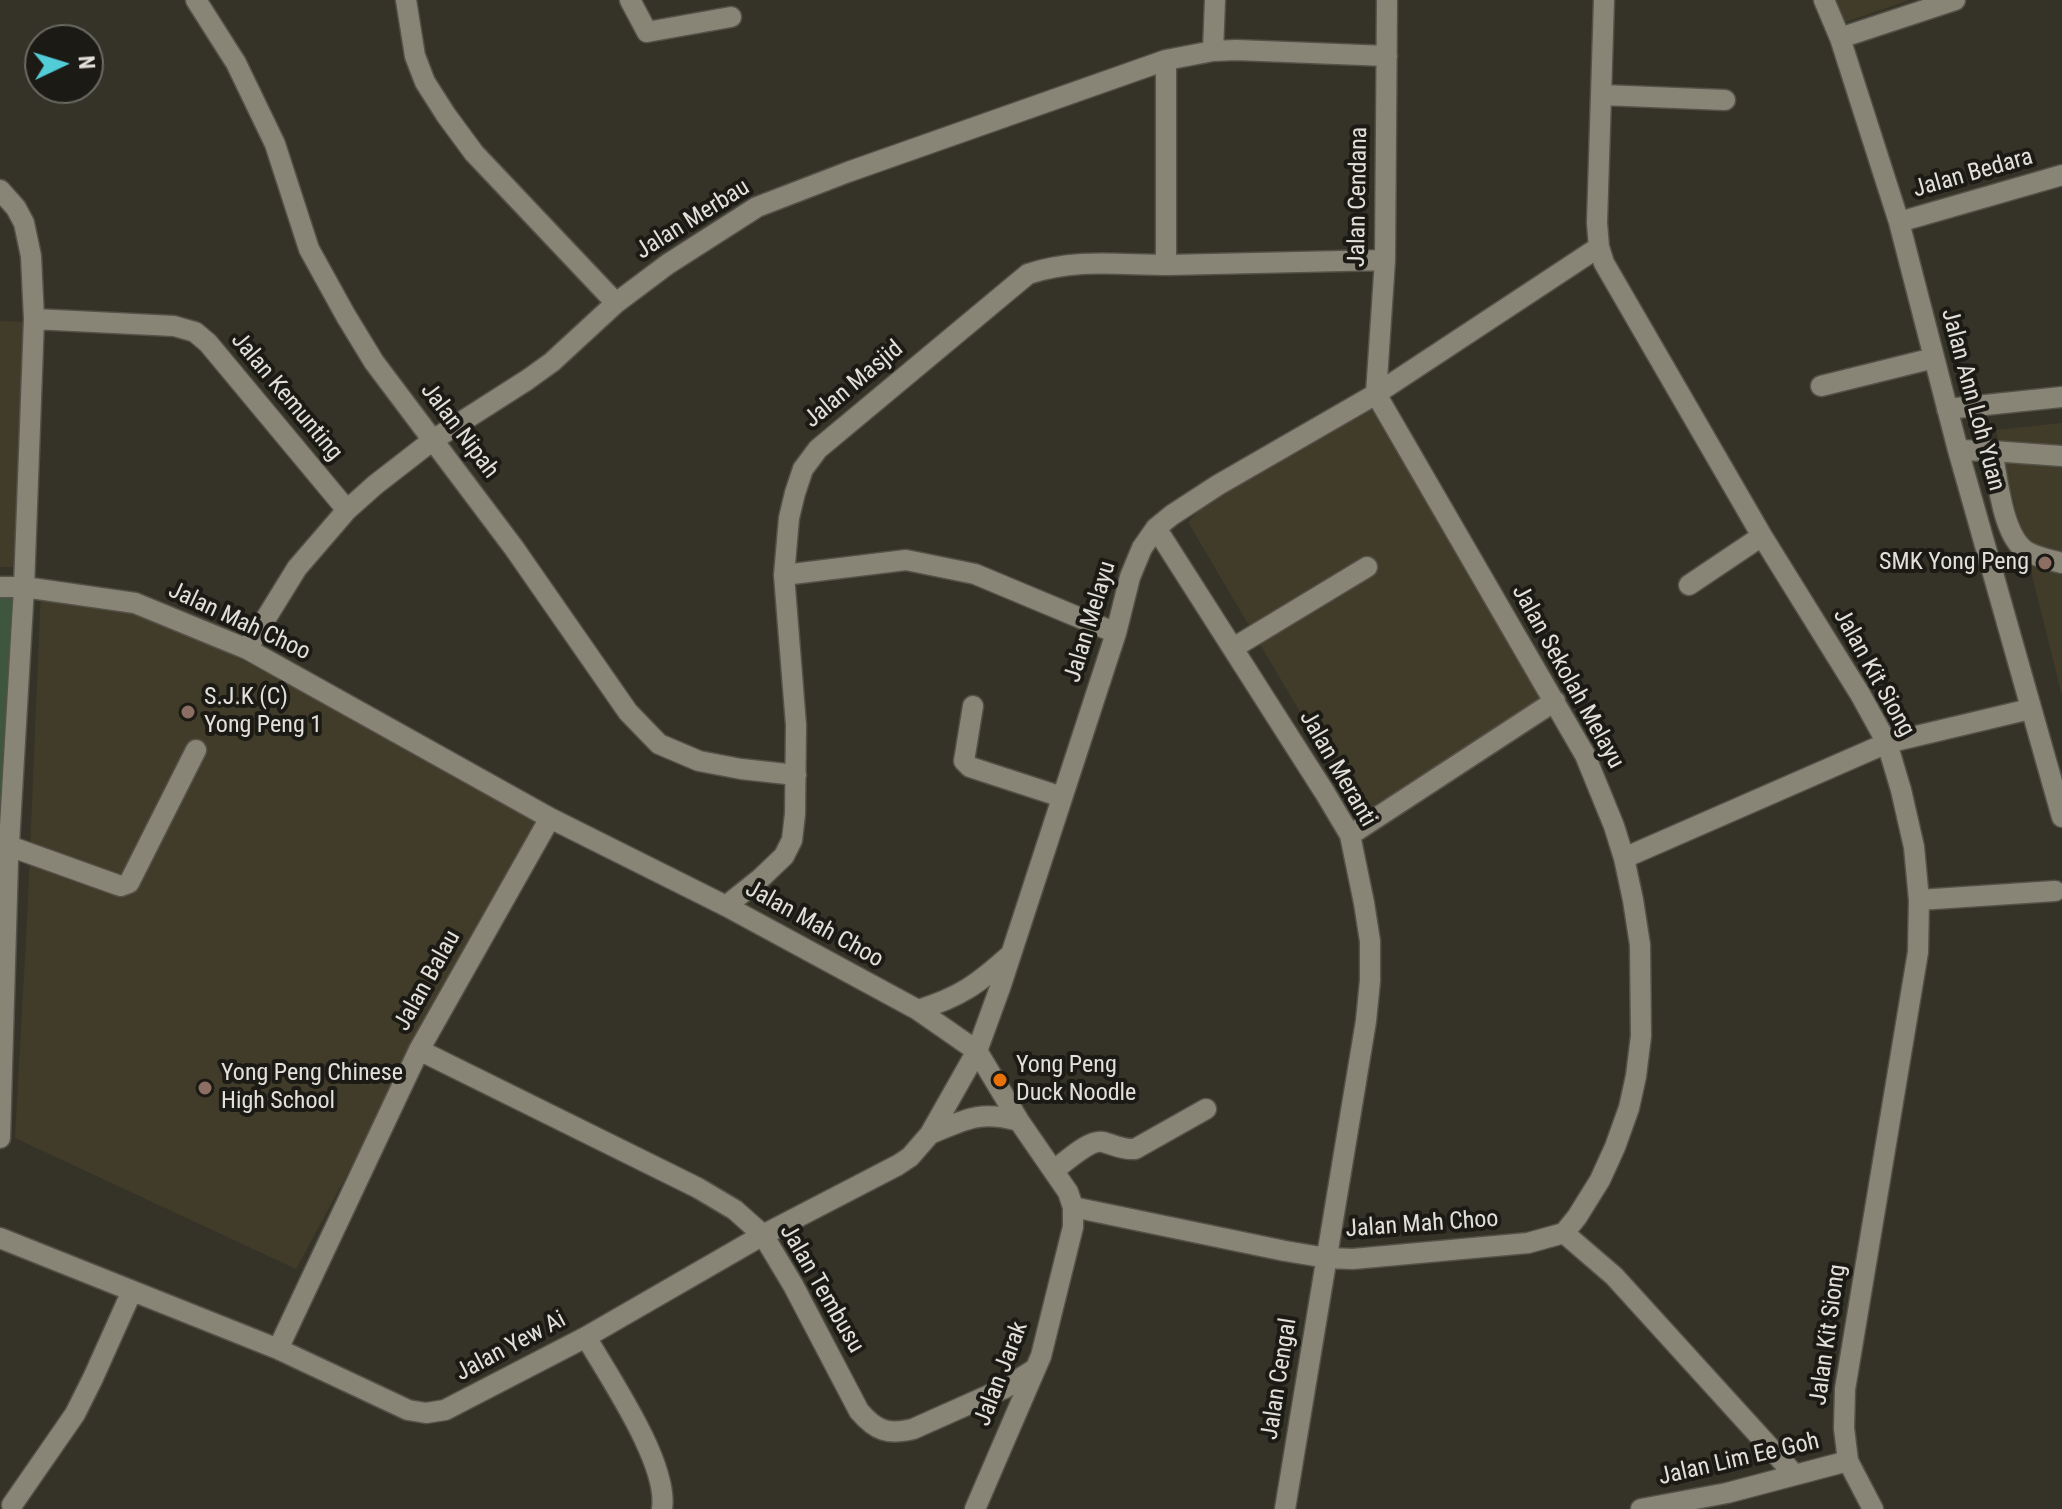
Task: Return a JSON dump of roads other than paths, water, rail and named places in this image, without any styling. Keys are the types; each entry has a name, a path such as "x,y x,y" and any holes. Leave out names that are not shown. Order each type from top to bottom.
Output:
{"street":[{"name":"Jalan Nipah","path":"196,0 236,63 275,144 309,249 374,362 514,548 628,712 659,744 699,761 796,775"},
{"path":"406,0 415,56 425,82 446,115 474,153 616,303"},
{"path":"630,0 647,32 731,17"},
{"path":"1213,51 1215,0"},
{"name":"Jalan Cendana","path":"1376,394 1385,260 1387,0"},
{"name":"Jalan Kit Siong","path":"1604,0 1597,223 1604,263 1762,536 1887,743 1914,847 1919,900 1918,952 1845,1389 1844,1428 1848,1461 1873,1509"},
{"name":"Jalan Ann Loh Yuan","path":"1824,0 1840,38 1899,222 1958,450 2062,817"},
{"path":"1840,38 1955,0"},
{"name":"Jalan Merbau","path":"247,649 297,568 347,510 375,485 433,440 552,362 616,303 668,264 757,207 1166,60 1236,50 1387,56"},
{"path":"1166,60 1166,265"},
{"path":"1602,95 1725,100"},
{"name":"Jalan Bedara","path":"1899,222 2062,175"},
{"path":"0,190 24,223 34,319 24,587 6,856 0,1138"},
{"name":"Jalan Melayu","path":"977,1051 1116,633 1130,577 1142,548 1156,528 1218,485 1376,394 1599,247"},
{"name":"Jalan Masjid","path":"726,906 784,856 792,840 796,725 784,575 789,518 795,493 803,469 818,449 1028,274 1080,263 1166,265 1385,260"},
{"name":"Jalan Kemunting","path":"34,319 174,326 195,332 208,343 347,510"},
{"path":"1821,386 1934,358"},
{"name":"Jalan Sekolah Melayu","path":"1376,394 1585,755 1624,858 1640,945 1641,1036 1636,1076 1615,1147 1589,1199 1564,1233"},
{"path":"1947,409 2062,397"},
{"path":"1958,450 2062,456"},
{"path":"1992,451 2014,538 2026,551 2062,563"},
{"name":"Jalan Meranti","path":"1156,528 1350,835 1370,941 1370,981 1327,1258"},
{"path":"1689,585 1762,536"},
{"path":"784,575 906,560 975,574 1116,633"},
{"path":"1233,648 1367,567"},
{"name":"Jalan Mah Choo","path":"0,587 24,587 135,603 247,649 550,818 726,906 918,1010 977,1051 1019,1121 1068,1192 1073,1207 1327,1258 1353,1259 1528,1243 1564,1233"},
{"path":"1350,835 1555,701"},
{"path":"973,706 964,761 970,767 1062,797"},
{"path":"1624,858 1887,743 2030,709"},
{"path":"6,856 121,886 129,883 196,750"},
{"name":"Jalan Balau","path":"278,1349 419,1050 550,818"},
{"path":"1919,900 2055,891"},
{"path":"918,1010 959,994 983,980 1010,955"},
{"name":"Jalan Tembusu","path":"419,1050 698,1188 735,1210 763,1235 859,1411 870,1424 898,1433 913,1429 1005,1388 1035,1369"},
{"name":"Jalan Yew Ai","path":"0,1238 278,1349 408,1410 426,1413 445,1410 586,1337 763,1235 910,1157 930,1134 977,1051"},
{"path":"1054,1170 1091,1143 1100,1141 1125,1150 1135,1149 1206,1109"},
{"path":"930,1134 981,1115 997,1115 1019,1121"},
{"name":"Jalan Jarak","path":"975,1509 1041,1356 1073,1227 1073,1207"},
{"path":"1564,1233 1614,1276 1794,1474"},
{"name":"Jalan Cengal","path":"1285,1509 1327,1258"},
{"path":"9,1504 75,1414 132,1291"},
{"path":"586,1337 642,1434 660,1477 662,1509"},
{"name":"Jalan Lim Ee Goh","path":"1641,1509 1727,1493 1848,1461"}],"place":[{"name":"SMK Yong Peng","path":"2045,563"},
{"name":"S.J.K (C) Yong Peng 1","path":"188,712"},
{"name":"Yong Peng Duck Noodle","path":"1000,1080"},
{"name":"Yong Peng Chinese High School","path":"205,1088"}]}
